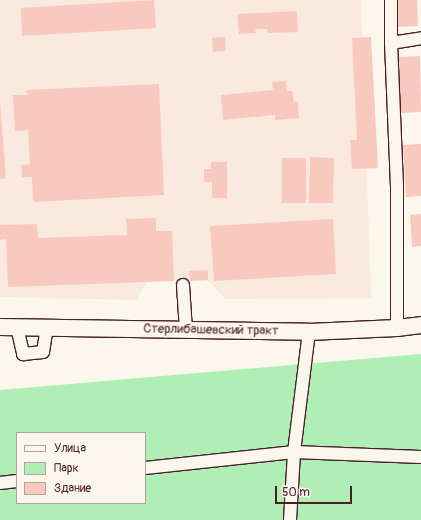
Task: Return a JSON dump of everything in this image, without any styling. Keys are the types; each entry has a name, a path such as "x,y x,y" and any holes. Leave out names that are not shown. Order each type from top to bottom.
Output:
{"main road":[{"name":"Стерлибашевский тракт","path":"0,327 309,332 397,328 421,325"}],"street":[{"path":"391,0 391,43 397,186 397,328"},
{"path":"391,43 421,38"},
{"path":"183,285 186,330"},
{"path":"17,327 23,354 44,352 47,328"},
{"path":"290,520 294,452 309,332"},
{"path":"146,468 294,452 421,457"},
{"path":"0,483 16,481"}],"shaded area":[{"path":"0,0 361,0 371,298 225,299 205,277 148,280 136,300 0,297"}],"green space":[{"path":"421,354 421,520 0,520 0,390"}],"building":[{"path":"154,0 156,28 22,36 21,8"},
{"path":"397,0 417,0 418,26 398,27"},
{"path":"297,11 298,32 268,33 267,29 255,29 256,33 239,34 237,14"},
{"path":"225,37 226,51 213,52 212,38"},
{"path":"371,37 378,168 352,169 350,140 357,140 352,38"},
{"path":"420,56 421,112 401,113 398,57"},
{"path":"286,81 287,91 292,91 294,102 298,101 299,118 275,120 275,115 223,120 221,95 273,90 272,82"},
{"path":"159,84 164,195 33,202 32,177 22,177 21,165 30,164 28,130 15,131 13,95 28,95 26,90"},
{"path":"0,101 6,178 0,179"},
{"path":"421,144 421,196 406,197 403,145"},
{"path":"310,157 334,158 333,203 309,203"},
{"path":"282,158 306,158 306,203 282,203"},
{"path":"211,162 227,162 227,198 212,198 212,182 204,182 204,169 211,169"},
{"path":"421,214 421,246 412,247 410,215"},
{"path":"156,218 156,231 172,231 174,281 8,287 6,239 0,240 0,225 37,224 38,238 127,235 126,219"},
{"path":"333,219 336,274 214,281 210,226"},
{"path":"208,270 208,280 190,281 189,271"}]}
